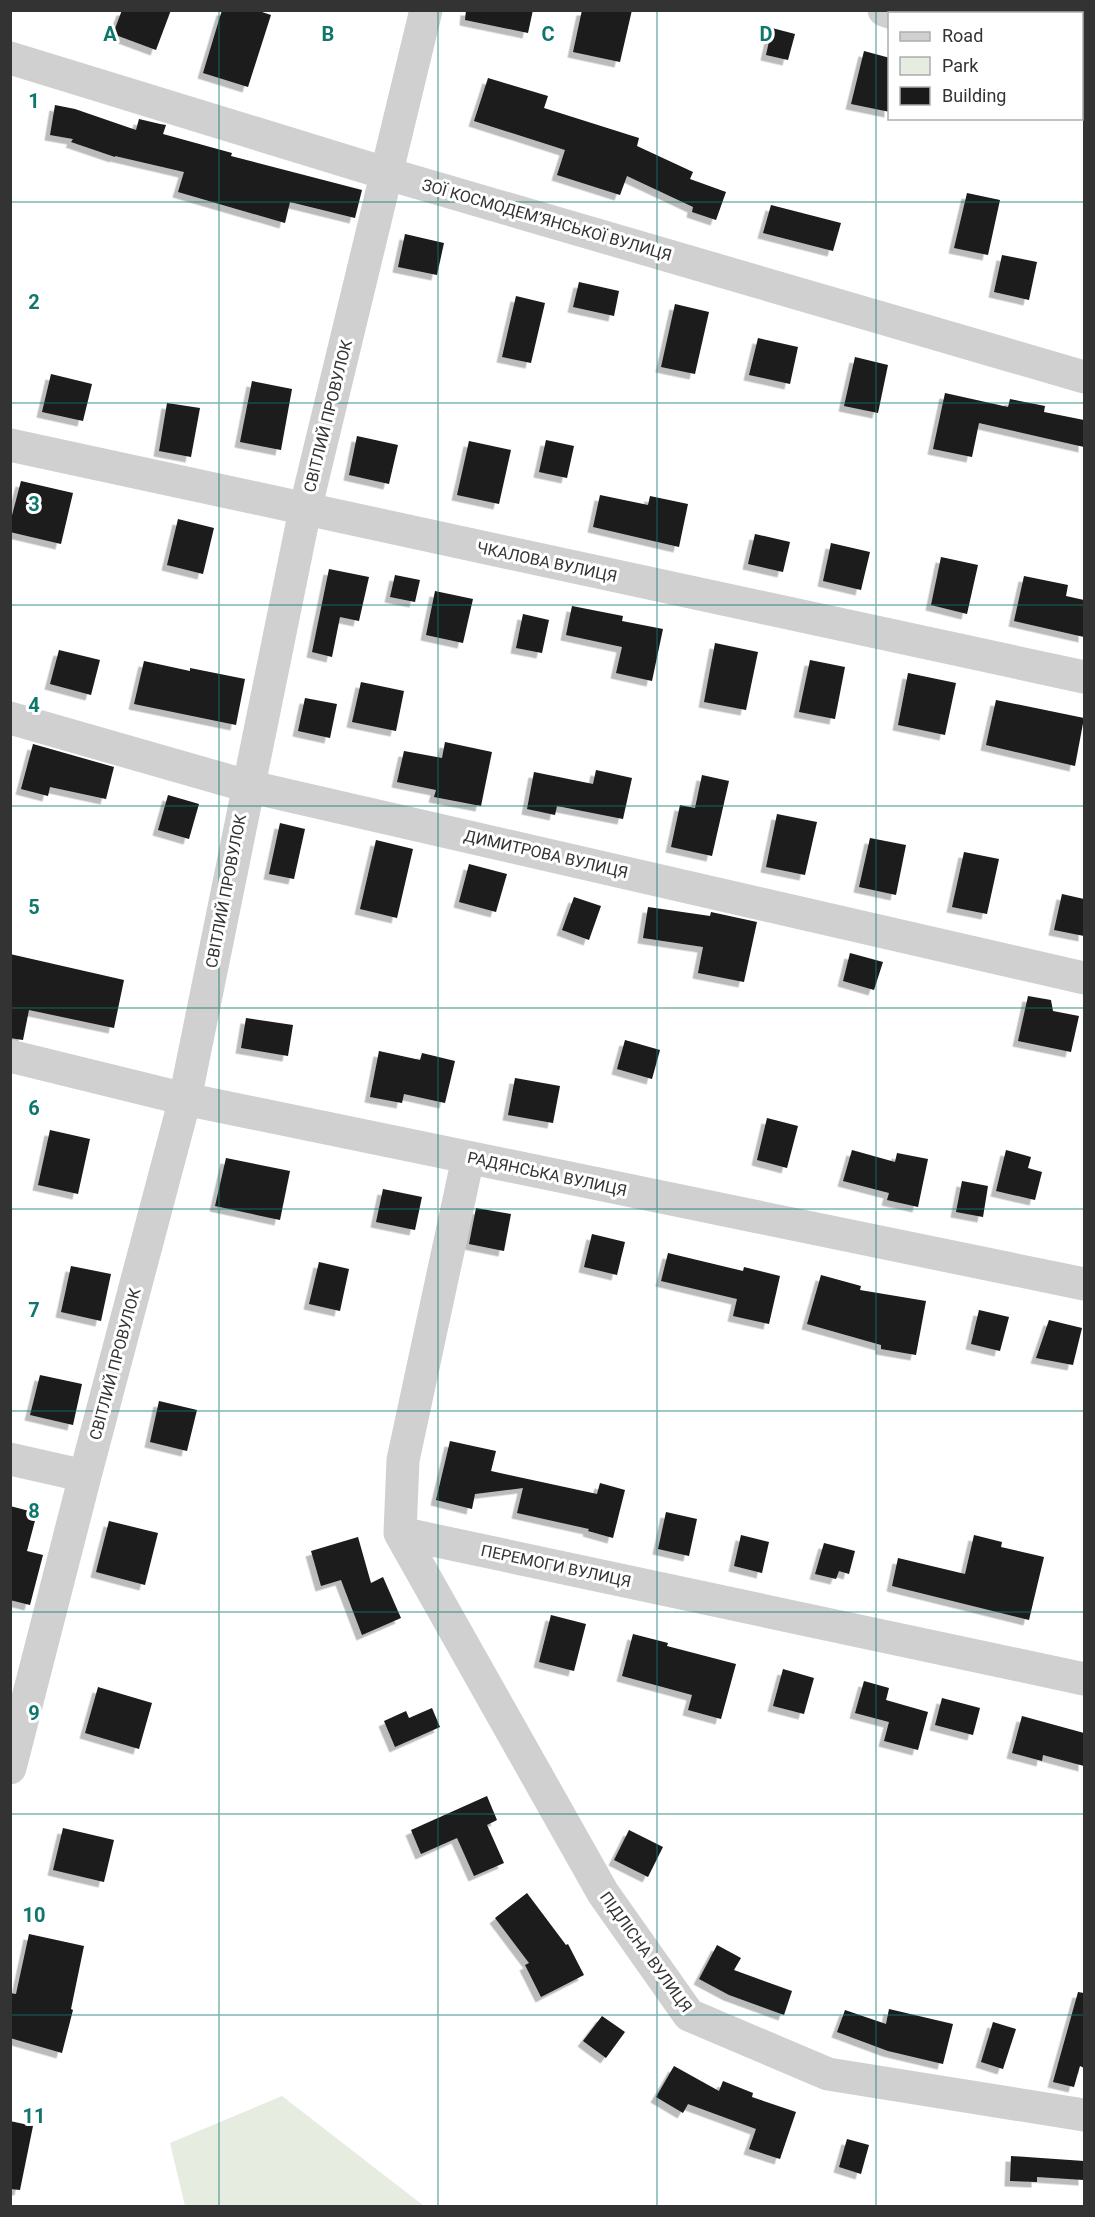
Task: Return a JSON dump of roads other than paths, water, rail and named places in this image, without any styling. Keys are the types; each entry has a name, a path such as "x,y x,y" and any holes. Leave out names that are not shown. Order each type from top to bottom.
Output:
{"street":[{"name":"СВІТЛИЙ ПРОВУЛОК","path":"12,1753 185,1099 305,510 426,10"},
{"name":"ЗОЇ КОСМОДЕМ’ЯНСЬКОЇ ВУЛИЦЯ","path":"10,58 388,174 1084,377"},
{"name":"ЧКАЛОВА ВУЛИЦЯ","path":"10,445 1084,677"},
{"name":"ДИМИТРОВА ВУЛИЦЯ","path":"10,718 247,786 1084,978"},
{"name":"РАДЯНСЬКА ВУЛИЦЯ","path":"10,1056 185,1099 1084,1284"},
{"path":"400,1533 403,1460 468,1158"},
{"path":"10,1460 85,1476"},
{"name":"ПЕРЕМОГИ ВУЛИЦЯ","path":"400,1533 1084,1679"},
{"name":"ПІДЛІСНА ВУЛИЦЯ","path":"400,1533 603,1893 689,2015 828,2074 1084,2115"}]}
